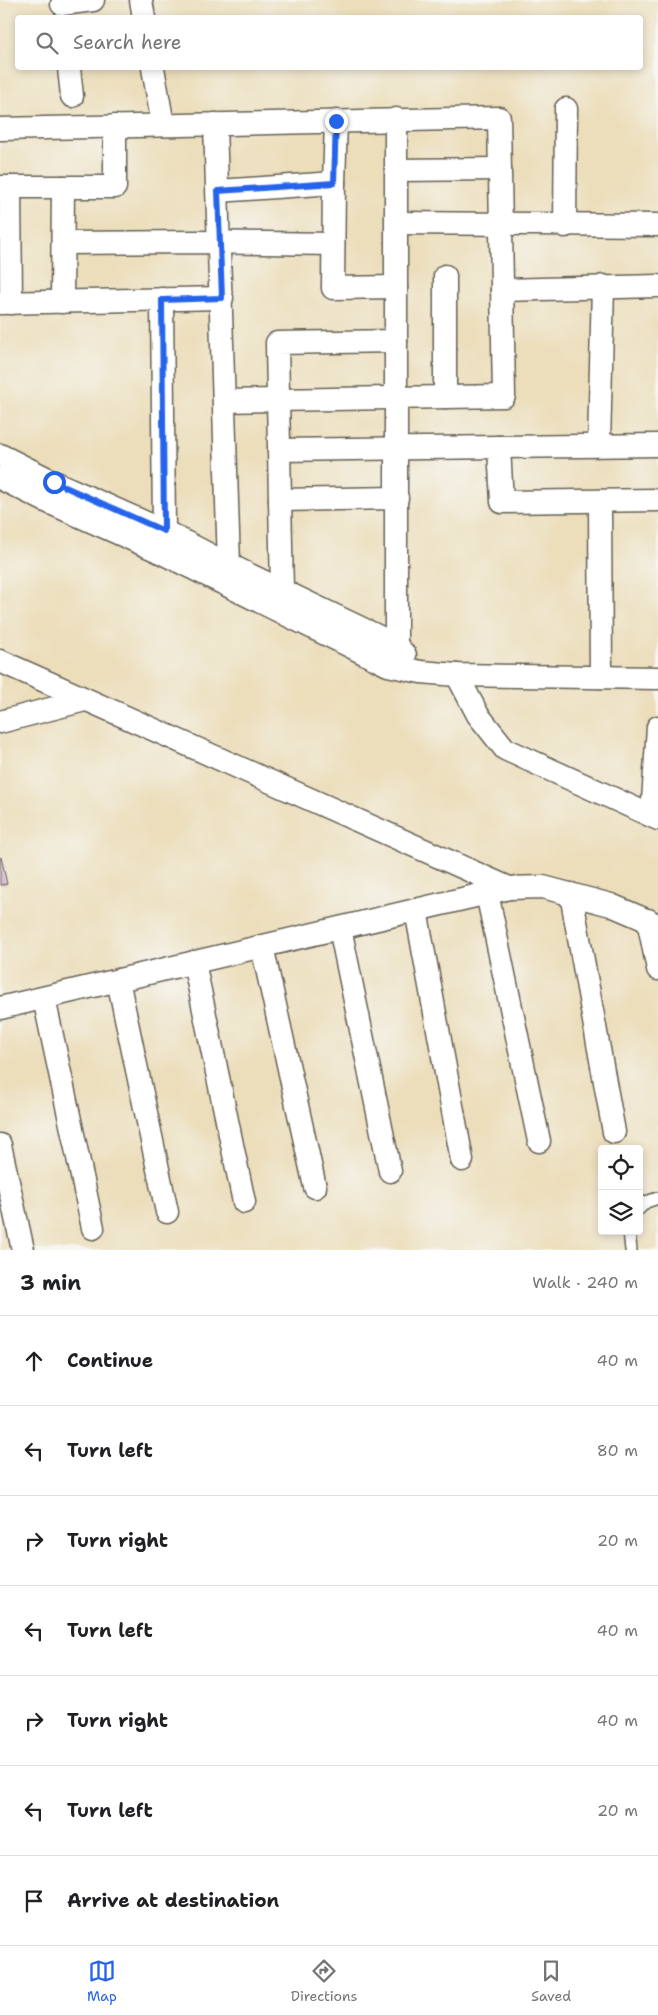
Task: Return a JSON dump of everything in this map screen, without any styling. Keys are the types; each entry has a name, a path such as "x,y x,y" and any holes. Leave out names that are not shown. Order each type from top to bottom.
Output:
{"street":[{"path":"63,7 93,0"},
{"path":"141,0 144,15"},
{"path":"69,70 72,96"},
{"path":"153,70 163,125"},
{"path":"566,109 566,226"},
{"path":"0,129 499,118 504,396 225,401"},
{"path":"396,119 396,646"},
{"path":"336,121 333,288 396,287"},
{"path":"215,124 229,565"},
{"path":"115,126 115,187 5,187 6,303 222,298"},
{"path":"396,170 500,169"},
{"path":"218,191 334,183"},
{"path":"62,302 63,187"},
{"path":"396,223 566,226 658,225"},
{"path":"63,243 220,242 334,244"},
{"path":"445,276 445,397"},
{"path":"598,445 604,286"},
{"path":"502,290 658,286"},
{"path":"162,300 164,531"},
{"path":"282,589 277,343 396,341"},
{"path":"279,450 658,445"},
{"path":"499,447 502,502 658,500"},
{"path":"0,455 54,482 164,531 229,565 282,589 396,646 421,672"},
{"path":"0,478 46,501 156,550 388,665 421,672 457,675 658,678"},
{"path":"280,500 396,498"},
{"path":"600,501 601,677"},
{"path":"0,661 498,891"},
{"path":"457,675 478,715 505,749 655,817 658,727"},
{"path":"0,722 85,700"},
{"path":"0,1008 498,891 543,887 611,906 653,922 658,969"},
{"path":"498,891 539,1141"},
{"path":"571,894 614,1132"},
{"path":"416,910 462,1160"},
{"path":"340,928 390,1171"},
{"path":"262,946 315,1187"},
{"path":"194,962 244,1202"},
{"path":"118,980 167,1212"},
{"path":"44,998 93,1228"},
{"path":"0,1145 22,1250"}],"lane":[{"path":"643,1205 658,1198"},
{"path":"629,1235 631,1250"}],"building":[{"path":"0,858 7,884 0,885"}],"route":[{"path":"54,482 164,531 162,300 222,298 218,191 334,183 336,121"}]}
